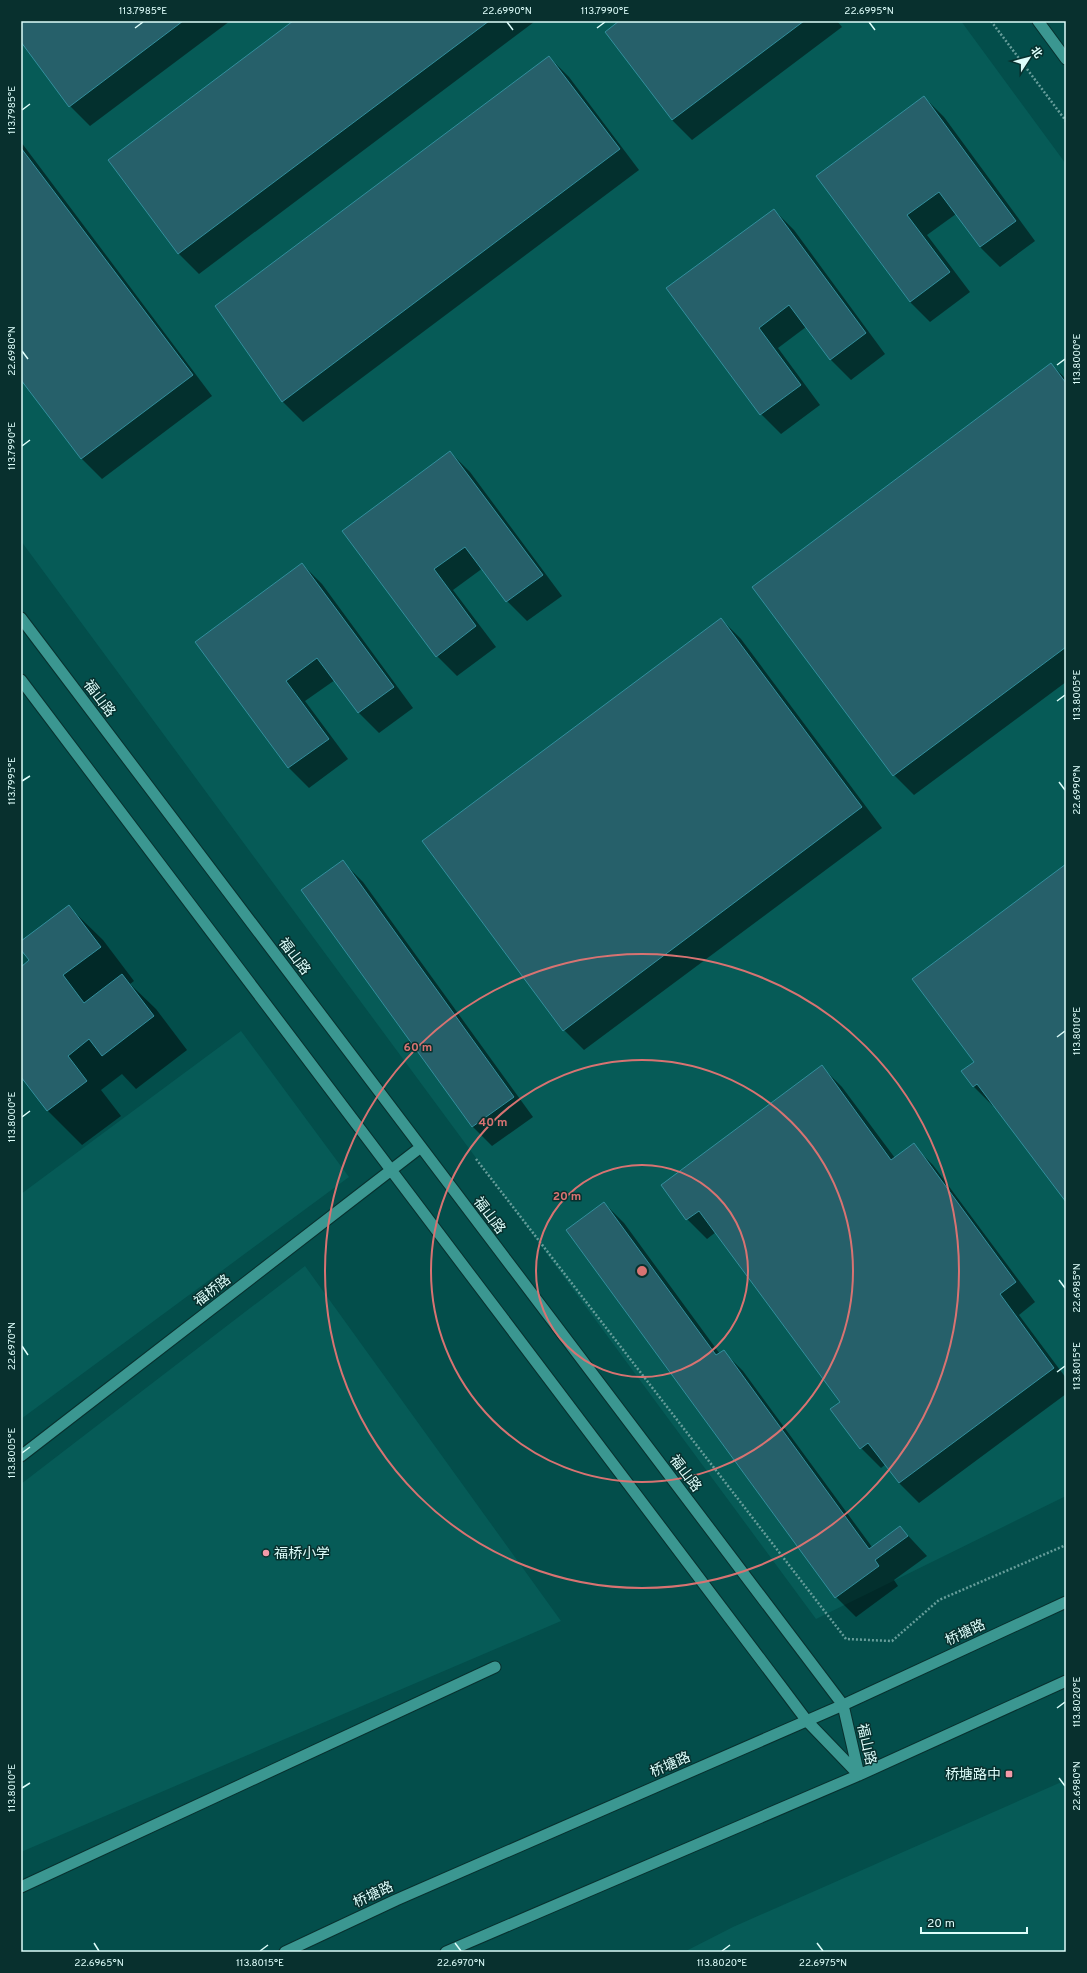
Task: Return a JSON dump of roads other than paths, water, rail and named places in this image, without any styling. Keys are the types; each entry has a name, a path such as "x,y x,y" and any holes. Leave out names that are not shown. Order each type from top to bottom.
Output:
{"street":[{"path":"1038,21 1066,59"},
{"name":"福山路","path":"21,618 843,1705 859,1775"},
{"name":"福山路","path":"21,680 807,1721 859,1775"},
{"name":"福桥路","path":"21,1456 392,1171 421,1147"},
{"name":"桥塘路","path":"285,1952 396,1900 843,1705 1066,1602"},
{"path":"21,1887 495,1667"},
{"path":"446,1952 859,1775 1066,1681"}],"place":[{"name":"福桥小学","path":"266,1553"},
{"name":"桥塘路中","path":"1009,1774"}]}
